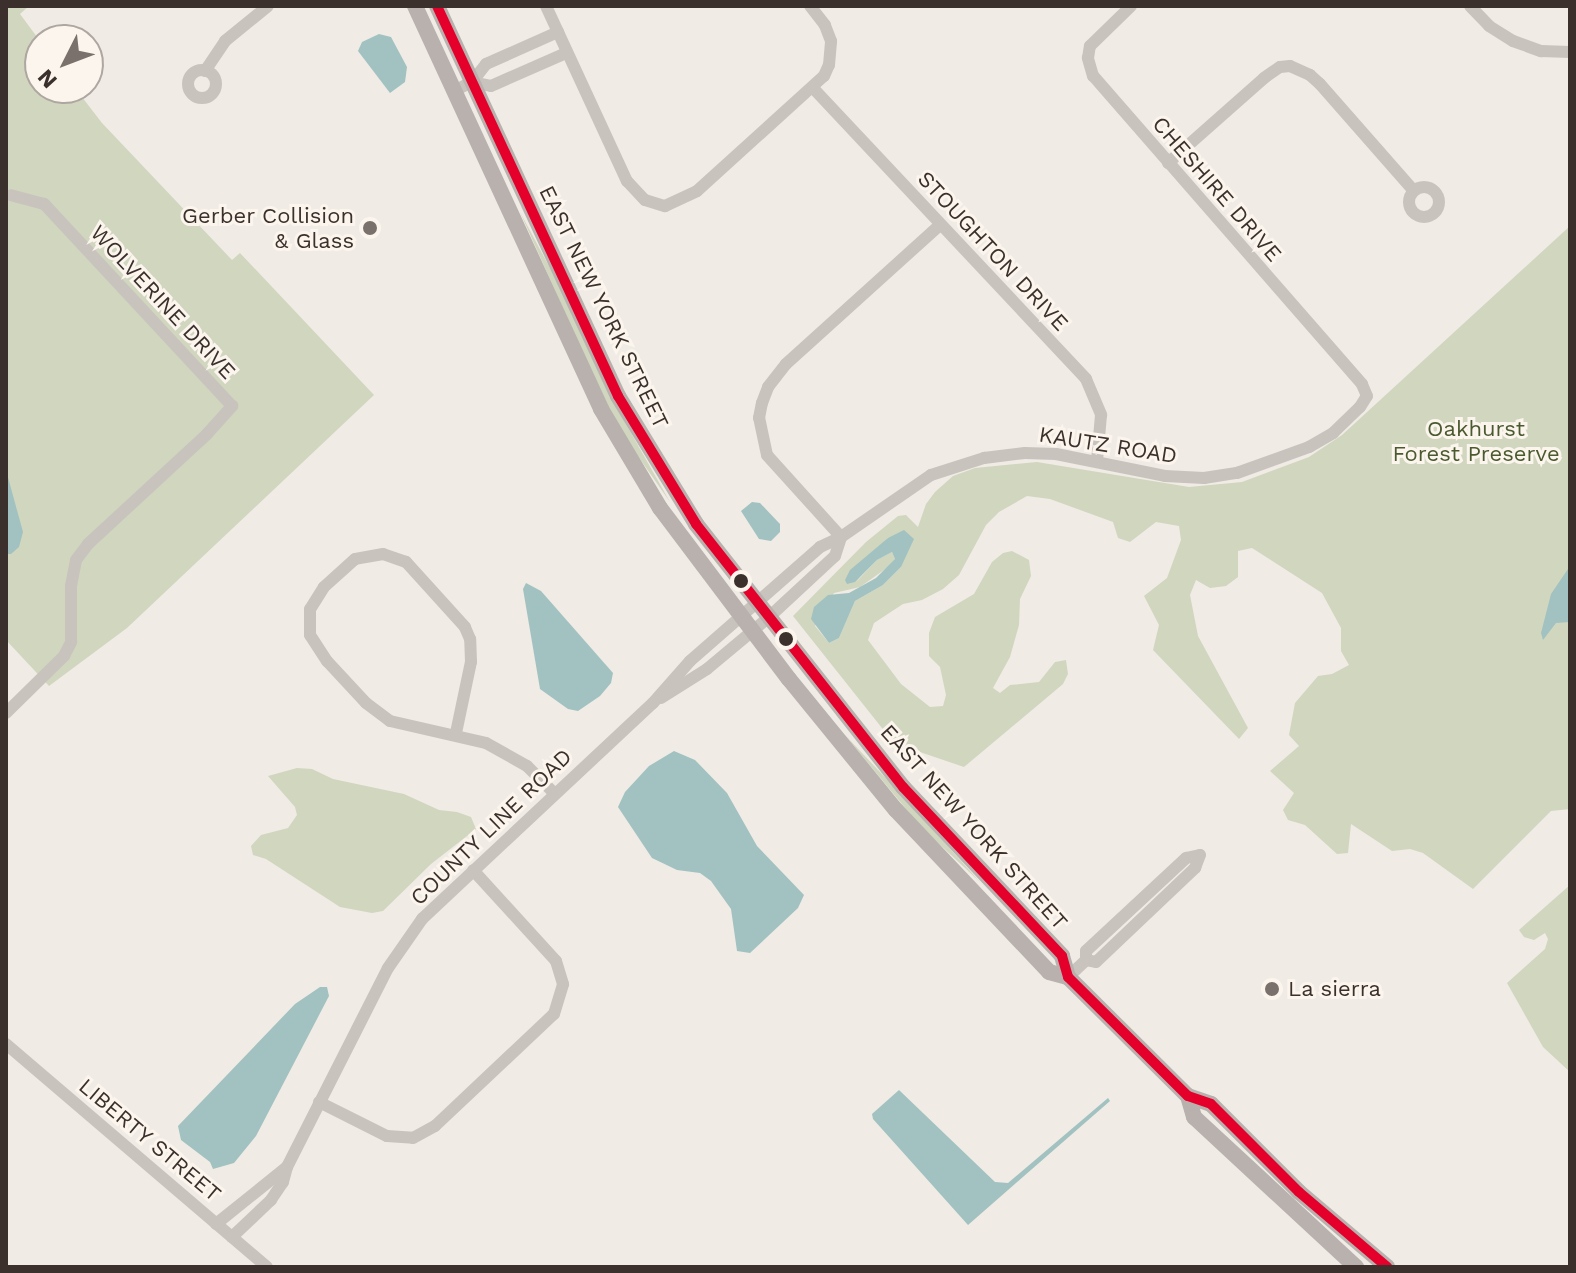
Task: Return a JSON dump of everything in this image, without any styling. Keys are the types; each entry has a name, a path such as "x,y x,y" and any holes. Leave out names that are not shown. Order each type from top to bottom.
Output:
{"main road":[{"name":"EAST NEW YORK STREET","path":"415,6 601,409 660,508 848,753 954,875 1049,972 1068,977"},
{"name":"EAST NEW YORK STREET","path":"437,6 638,432 696,524 903,787 1062,956 1068,977 1188,1096 1211,1104 1299,1192 1387,1267"},
{"name":"EAST NEW YORK STREET","path":"1188,1096 1194,1117 1269,1190 1356,1267"}],"street":[{"path":"205,71 225,41 268,6"},
{"path":"546,6 627,181 645,200 665,206 697,191 813,88 829,65 831,41 825,25 810,6"},
{"name":"CHESHIRE DRIVE","path":"1131,6 1090,46 1089,67 1102,88 1362,384 1367,396"},
{"path":"1470,6 1489,26 1513,41 1541,51 1570,52"},
{"path":"454,91 472,82 486,64 558,32"},
{"path":"472,82 491,86 566,53"},
{"path":"1168,163 1264,78 1280,67 1290,66 1310,75 1320,84 1414,191"},
{"name":"STOUGHTON DRIVE","path":"813,88 1086,379 1101,415 1097,461"},
{"name":"WOLVERINE DRIVE","path":"6,713 64,656 71,642 71,586 76,560 88,544 232,406 44,204 11,195"},
{"path":"841,537 767,455 761,438 762,403 768,387 786,364 940,225"},
{"name":"KAUTZ ROAD","path":"740,616 820,547 841,537 915,485 955,465 1025,453 1097,461 1165,476 1204,478 1237,473 1309,447 1350,418 1367,396"},
{"name":"KAUTZ ROAD","path":"752,631 835,556 841,537"},
{"path":"456,733 471,662 470,639 465,627 406,562 383,554 355,559 314,598 308,623 315,646 379,714 401,725 456,733 504,751 527,766 554,793"},
{"name":"COUNTY LINE ROAD","path":"232,1237 271,1200 283,1182 287,1167 388,968 422,919 653,703 690,661 740,616"},
{"name":"COUNTY LINE ROAD","path":"653,703 707,669 752,631"},
{"path":"1068,977 1086,960 1086,951 1139,901 1186,858 1200,855 1195,868 1096,962 1086,960"},
{"path":"319,1102 387,1136 413,1138 435,1126 554,1014 563,984 556,961 473,870"},
{"name":"LIBERTY STREET","path":"6,1044 267,1267"},
{"name":"COUNTY LINE ROAD","path":"216,1224 287,1167"}],"green space":[{"path":"6,6 29,6 20,14 27,24 24,24 24,104 87,104 232,260 240,253 374,395 127,628 49,686 6,640"},
{"path":"520,212 558,283 609,394 670,502 626,439 601,393"},
{"name":"Oakhurst Forest Preserve","path":"1570,226 1570,809 1551,811 1473,889 1423,853 1410,849 1392,851 1351,824 1348,853 1337,854 1305,825 1288,820 1283,810 1294,793 1270,771 1299,746 1289,735 1295,703 1318,676 1332,674 1349,665 1341,651 1341,628 1322,593 1252,548 1238,551 1238,577 1226,586 1210,588 1196,580 1190,595 1198,636 1248,728 1239,739 1153,650 1159,625 1144,596 1167,578 1181,540 1179,526 1156,522 1130,542 1118,538 1113,522 1050,499 1027,496 999,512 986,525 959,575 943,589 922,600 903,604 874,623 868,640 901,684 930,707 943,706 946,695 940,667 929,656 929,633 935,617 974,594 992,562 1003,553 1012,551 1029,560 1031,576 1020,599 1019,625 1010,657 993,688 1000,693 1010,685 1039,682 1055,662 1066,660 1068,674 1063,684 964,767 917,751 901,752 793,616 866,542 898,516 906,515 918,527 926,504 935,492 953,476 975,468 1037,462 1189,487 1242,482 1309,457 1342,435","holes":["888,538 901,567 883,585 855,601 839,638 829,643 815,626 834,593 860,587 891,565 895,559 892,552 877,560 856,582"]},
{"path":"844,734 896,789 980,882 921,827"},
{"path":"297,768 312,769 333,779 404,794 439,810 457,812 471,817 476,829 431,864 383,911 372,913 340,907 266,859 253,855 251,846 261,835 288,828 297,815 295,807 268,776"},
{"path":"1570,885 1570,1072 1543,1047 1507,983 1545,949 1548,939 1545,933 1534,940 1524,937 1519,930"}],"water":[{"path":"379,34 391,37 407,67 405,82 390,93 358,51 362,42"},
{"path":"6,470 23,532 19,547 11,554 6,554"},
{"path":"752,502 760,503 780,524 780,532 771,541 759,539 741,511"},
{"path":"904,530 914,539 901,567 883,585 855,601 839,638 829,643 811,619 814,607 828,595 849,593 876,578 895,559 892,552 877,560 855,582 847,584 845,580 850,570 888,538"},
{"path":"1570,566 1570,622 1556,623 1543,640 1541,633 1551,594"},
{"path":"526,583 541,591 613,673 611,683 600,696 578,711 568,709 540,689 523,589"},
{"path":"674,751 695,760 727,793 757,846 804,895 798,908 750,953 737,951 731,909 711,881 700,873 677,870 652,858 618,807 625,792 649,766"},
{"path":"320,987 327,987 329,996 256,1136 234,1163 213,1169 210,1162 181,1140 178,1126 295,1004"},
{"path":"899,1090 995,1182 1008,1183 1108,1098 1110,1101 968,1225 873,1119 872,1114"}],"transit line":[{"path":"437,6 618,396 696,524 903,787 1062,956 1068,977 1188,1096 1211,1104 1299,1192 1387,1267"}],"place":[{"name":"Gerber Collision & Glass","path":"370,228"},
{"name":"La sierra","path":"1272,989"}]}
